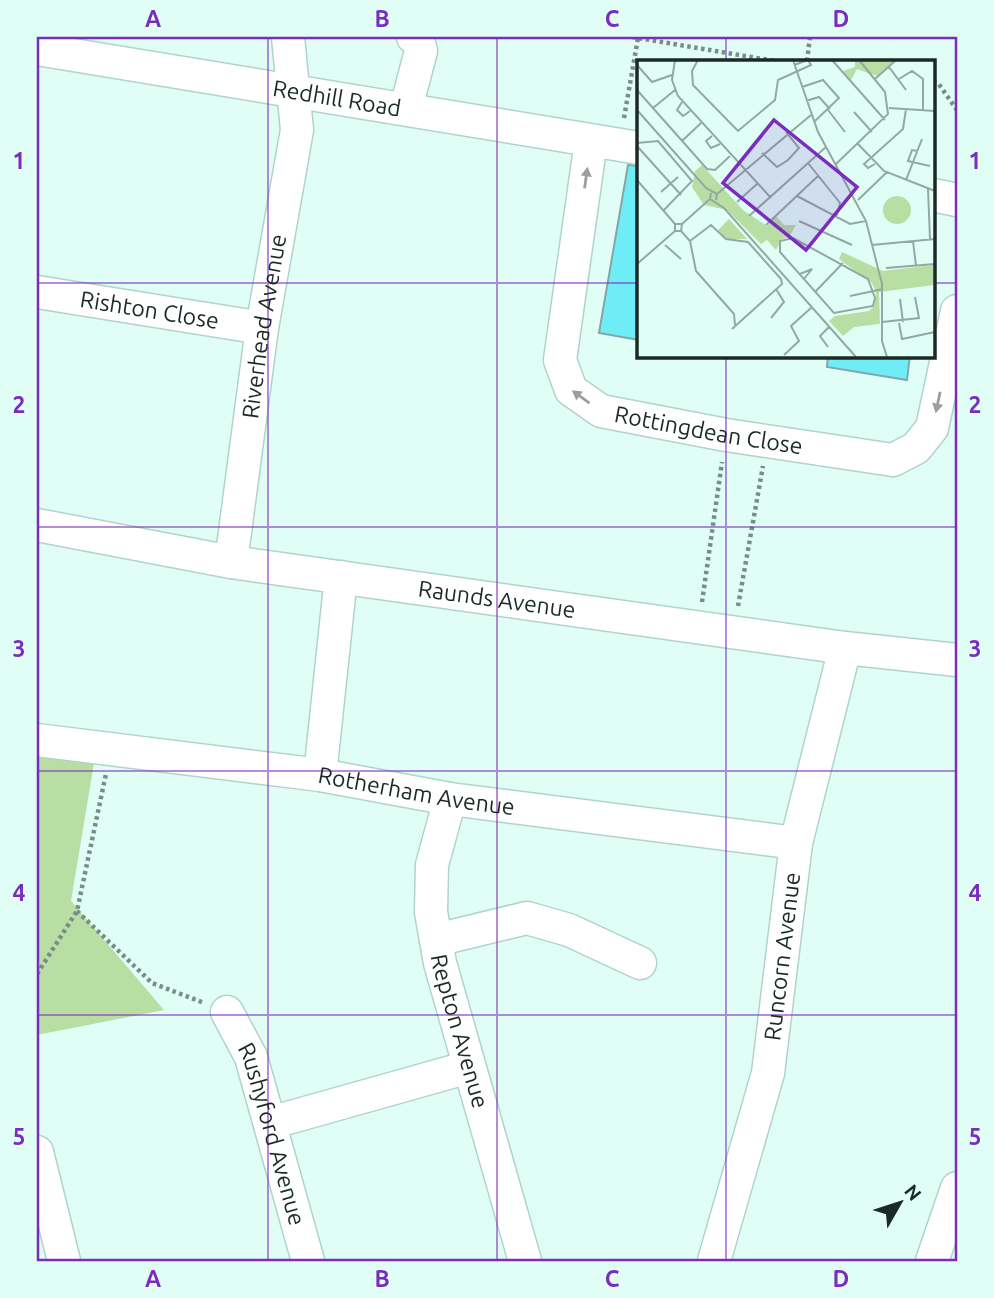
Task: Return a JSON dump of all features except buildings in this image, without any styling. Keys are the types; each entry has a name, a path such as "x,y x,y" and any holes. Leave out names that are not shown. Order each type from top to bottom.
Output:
{"street":[{"name":"Riverhead Avenue","path":"231,562 262,328 297,130 288,37"},
{"path":"406,108 421,51 418,40 413,37"},
{"name":"Redhill Road","path":"37,49 637,148"},
{"name":"Rottingdean Close","path":"591,141 560,360 571,390 601,411 726,435 893,460 916,448 932,428 957,311"},
{"path":"934,195 957,200"},
{"name":"Rishton Close","path":"37,292 262,328"},
{"name":"Raunds Avenue","path":"37,525 231,562 845,648 957,660"},
{"path":"320,775 341,577"},
{"name":"Runcorn Avenue","path":"714,1261 768,1073 796,843 845,648"},
{"name":"Rotherham Avenue","path":"37,740 320,775 450,799 796,843"},
{"name":"Repton Avenue","path":"450,799 432,866 431,912 469,1067 524,1261"},
{"path":"436,940 527,918 569,930 640,963"},
{"name":"Rushyford Avenue","path":"227,1012 251,1057 309,1261"},
{"path":"270,1123 469,1067"},
{"path":"37,1152 64,1261"},
{"path":"932,1261 957,1188"}],"path":[{"path":"624,118 635,37 769,60"},
{"path":"807,60 810,37"},
{"path":"934,82 938,83 957,110"},
{"path":"698,627 726,435"},
{"path":"734,631 767,441"},
{"path":"37,974 77,911 111,749"},
{"path":"77,911 152,982 227,1012"}],"green space":[{"path":"37,753 95,757 71,901 164,1010 37,1035"}]}
